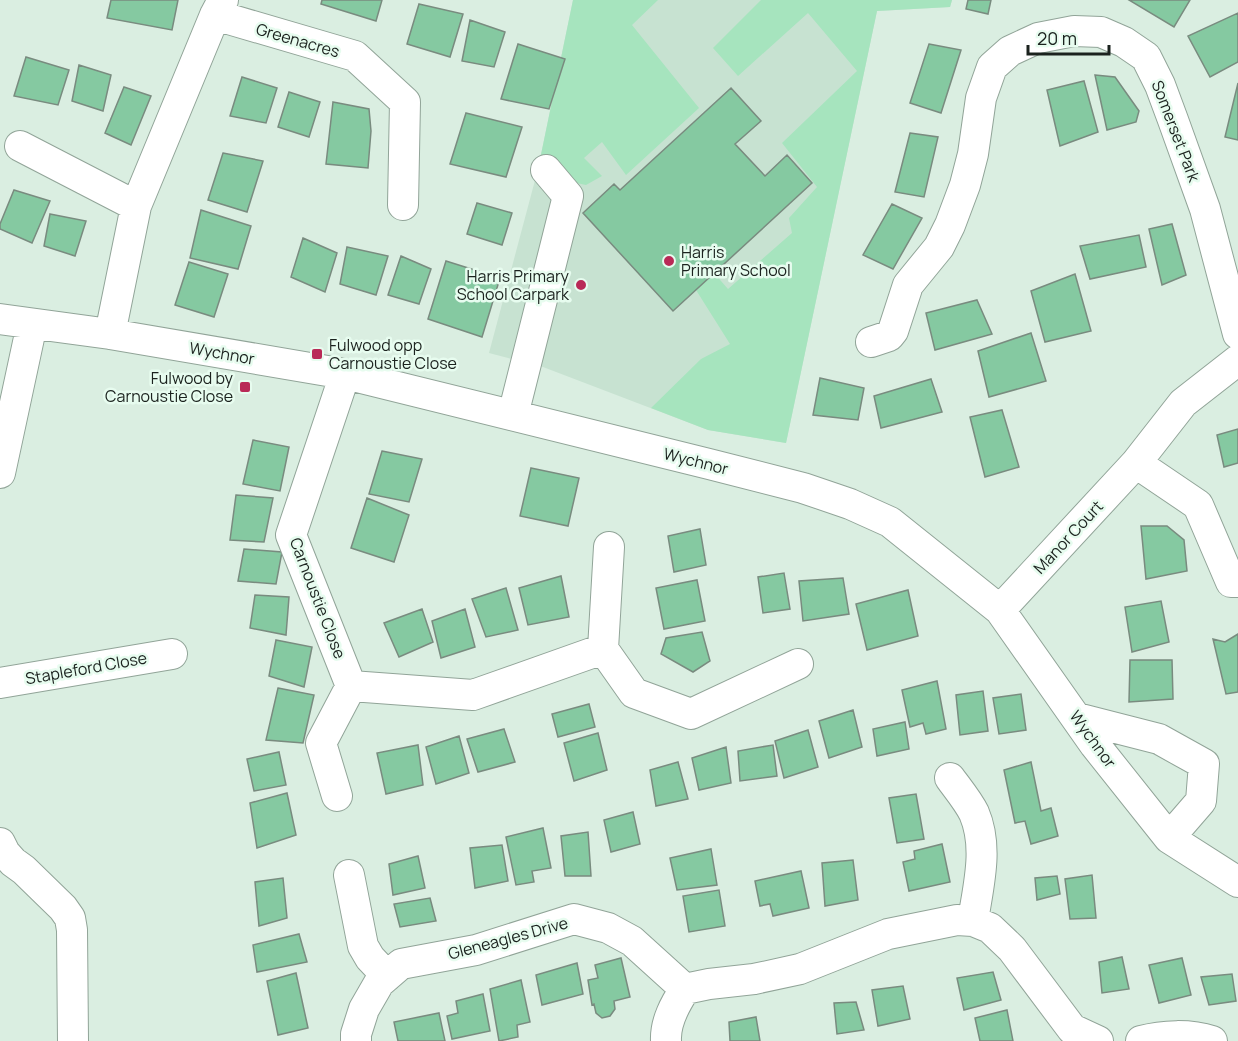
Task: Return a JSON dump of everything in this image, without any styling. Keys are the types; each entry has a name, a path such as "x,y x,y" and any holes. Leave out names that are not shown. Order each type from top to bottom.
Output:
{"street":[{"name":"Greenacres","path":"110,334 136,206 219,8 355,56 405,102 403,205"},
{"name":"Somerset Park","path":"871,342 889,336 894,331 908,285 939,247 950,225 965,185 973,154 981,98 992,67 1010,51 1038,38 1074,31 1101,32 1124,42 1146,57 1160,85 1205,209 1238,334"},
{"path":"20,146 136,206"},
{"path":"513,415 568,196 546,170"},
{"name":"Wychnor","path":"0,319 110,334 345,374 803,488 849,504 890,522 1000,610 1095,745 1168,838 1238,882"},
{"path":"0,473 32,324"},
{"name":"Manor Court","path":"1000,610 1136,463 1183,403 1238,360"},
{"name":"Carnoustie Close","path":"345,374 291,535 351,686"},
{"path":"1136,463 1198,505 1231,582 1238,582"},
{"path":"609,548 603,649 634,693 691,714 798,664"},
{"path":"337,796 321,743 351,686 473,695 603,649"},
{"name":"Stapleford Close","path":"0,683 172,654"},
{"path":"1077,718 1159,739 1203,765 1201,801 1168,838"},
{"path":"950,778 974,814 982,843 982,860 973,921"},
{"path":"0,843 13,862 63,908 70,918 73,1041"},
{"path":"349,875 363,946 370,958 387,976"},
{"name":"Gleneagles Drive","path":"356,1041 364,1009 379,983 401,964 476,950 574,919 608,928 632,941 685,989"},
{"path":"666,1041 665,1031 675,1004 685,989 754,979 800,969 888,934 957,920 973,921 990,928 1012,949 1078,1037"},
{"path":"1141,1041 1183,1036 1212,1041"}],"shaded area":[{"name":"Harris Primary School","path":"573,0 952,0 950,7 877,11 786,443 708,430 543,367 489,353 538,169"}],"green space":[{"path":"573,0 658,0 632,25 699,108 626,175 602,142 584,158 602,176 586,185 567,181 538,169"},
{"path":"761,0 952,0 950,7 877,11 786,443 708,430 651,408 701,359 730,344 696,290 714,273 728,289 792,233 789,218 817,187 782,143 857,71 808,13 738,76 713,48"}],"building":[{"path":"111,0 178,0 172,30 107,18"},
{"path":"322,0 382,0 376,21 321,4"},
{"path":"968,0 991,0 988,14 966,9"},
{"path":"1129,0 1190,0 1174,27"},
{"path":"419,4 463,14 450,57 407,44"},
{"path":"1238,13 1238,62 1210,77 1188,36"},
{"path":"470,20 505,32 494,67 462,61"},
{"path":"518,44 565,59 549,109 501,99"},
{"path":"929,44 961,50 941,113 910,103"},
{"path":"26,57 69,70 58,105 14,96"},
{"path":"79,65 111,75 103,111 72,101"},
{"path":"1095,75 1115,77 1139,111 1136,122 1107,130"},
{"path":"242,77 277,88 266,123 230,116"},
{"path":"1084,81 1098,132 1060,146 1047,90"},
{"path":"1238,83 1238,140 1225,137"},
{"path":"124,87 151,96 131,145 105,133"},
{"name":"Harris Primary School","path":"731,88 761,121 735,144 765,176 787,155 812,183 673,311 583,213 614,184 620,190"},
{"path":"289,92 320,102 309,137 278,127"},
{"path":"333,102 369,109 371,131 368,168 326,164"},
{"path":"466,113 522,127 506,177 450,164"},
{"path":"910,133 938,137 924,197 895,192"},
{"path":"223,153 263,161 247,212 208,200"},
{"path":"14,190 50,201 32,243 0,229"},
{"path":"477,203 512,213 502,245 467,234"},
{"path":"892,204 922,218 893,269 863,255"},
{"path":"201,210 251,226 238,269 190,258"},
{"path":"50,214 86,221 75,256 44,246"},
{"path":"1172,224 1186,275 1162,285 1149,229"},
{"path":"1139,235 1146,267 1090,279 1080,246"},
{"path":"303,238 337,253 325,292 291,277"},
{"path":"347,247 388,256 376,295 340,284"},
{"path":"401,256 431,269 419,304 388,295"},
{"path":"446,261 500,278 482,337 428,319"},
{"path":"189,262 228,274 214,317 175,305"},
{"path":"1075,274 1091,331 1045,342 1031,291"},
{"path":"977,300 992,334 935,350 926,313"},
{"path":"1031,333 1046,381 989,397 978,351"},
{"path":"820,378 864,388 858,420 813,415"},
{"path":"931,379 942,412 881,428 874,396"},
{"path":"1002,410 1019,467 985,477 970,417"},
{"path":"1238,429 1238,463 1224,467 1217,435"},
{"path":"253,440 289,447 280,491 243,484"},
{"path":"382,451 422,459 409,502 369,494"},
{"path":"531,468 579,478 568,526 520,516"},
{"path":"236,495 273,498 264,542 230,540"},
{"path":"367,498 409,515 394,562 351,548"},
{"path":"1141,526 1167,526 1184,540 1187,571 1146,579"},
{"path":"700,529 706,565 674,572 668,536"},
{"path":"244,549 282,552 276,584 238,581"},
{"path":"784,573 790,609 763,613 758,577"},
{"path":"561,576 569,617 528,625 519,588"},
{"path":"843,578 849,614 803,621 799,581"},
{"path":"697,580 705,621 664,629 656,588"},
{"path":"506,588 518,630 486,637 472,599"},
{"path":"908,590 918,636 867,650 856,604"},
{"path":"255,595 289,597 286,635 250,628"},
{"path":"1161,601 1169,642 1132,652 1125,607"},
{"path":"422,609 433,642 399,657 384,623"},
{"path":"465,609 475,647 441,658 432,621"},
{"path":"702,632 710,661 693,672 661,654 666,638"},
{"path":"1238,634 1238,692 1226,694 1213,639 1225,642"},
{"path":"276,640 312,647 304,687 269,676"},
{"path":"1130,660 1172,660 1173,699 1129,702"},
{"path":"937,681 946,729 926,734 923,723 910,727 902,690"},
{"path":"278,688 314,695 303,743 266,740"},
{"path":"983,691 988,731 960,735 956,695"},
{"path":"1021,694 1026,730 999,734 993,698"},
{"path":"589,704 595,727 558,737 552,714"},
{"path":"853,710 862,747 829,758 819,721"},
{"path":"905,722 909,749 877,756 873,729"},
{"path":"504,729 515,762 478,772 467,739"},
{"path":"808,730 818,767 784,778 775,741"},
{"path":"598,733 607,770 574,781 564,743"},
{"path":"459,736 469,773 436,784 426,747"},
{"path":"418,745 423,785 386,794 377,753"},
{"path":"773,745 777,776 740,781 738,751"},
{"path":"726,747 731,783 699,790 692,758"},
{"path":"279,752 286,785 254,791 247,759"},
{"path":"678,762 688,799 656,806 650,770"},
{"path":"1031,762 1041,811 1051,808 1058,836 1031,844 1025,821 1015,823 1004,770"},
{"path":"287,793 296,835 257,848 250,803"},
{"path":"916,794 924,839 897,843 889,798"},
{"path":"633,812 640,844 611,852 604,820"},
{"path":"543,828 551,868 532,871 534,882 516,885 506,837"},
{"path":"588,832 591,876 565,876 561,836"},
{"path":"942,844 950,882 909,891 903,862 915,859 914,851"},
{"path":"502,845 508,881 475,888 470,848"},
{"path":"711,849 717,885 677,890 670,858"},
{"path":"418,856 425,888 393,895 389,864"},
{"path":"853,860 858,900 825,906 822,863"},
{"path":"801,871 809,908 773,916 770,904 760,906 755,881"},
{"path":"1092,875 1096,918 1070,919 1065,879"},
{"path":"1057,876 1060,894 1037,900 1035,878"},
{"path":"283,878 287,918 259,926 255,882"},
{"path":"719,890 725,926 689,932 683,896"},
{"path":"430,898 436,921 400,927 394,904"},
{"path":"299,934 307,962 257,972 253,945"},
{"path":"1122,957 1129,989 1102,993 1099,962"},
{"path":"621,958 630,997 614,1001 615,1009 610,1016 602,1018 596,1013 594,1004 592,1005 588,980 598,978 595,965"},
{"path":"1182,958 1191,995 1159,1003 1149,965"},
{"path":"577,963 583,994 542,1005 536,975"},
{"path":"993,972 1001,1000 964,1010 957,978"},
{"path":"296,973 308,1028 278,1035 267,981"},
{"path":"1232,974 1236,1001 1209,1005 1201,977"},
{"path":"521,980 530,1022 517,1025 518,1037 499,1041 490,989"},
{"path":"903,986 910,1019 878,1026 872,990"},
{"path":"483,994 490,1031 452,1039 447,1016 458,1013 456,1001"},
{"path":"856,1002 864,1030 837,1034 834,1003"},
{"path":"1007,1010 1013,1041 980,1041 975,1018"},
{"path":"439,1013 445,1041 398,1041 394,1022"},
{"path":"756,1017 760,1041 730,1041 729,1022"}],"place":[{"name":"Harris Primary School","path":"669,261"},
{"name":"Harris Primary School Carpark","path":"581,285"},
{"name":"Fulwood opp Carnoustie Close","path":"317,354"},
{"name":"Fulwood by Carnoustie Close","path":"245,387"}]}
